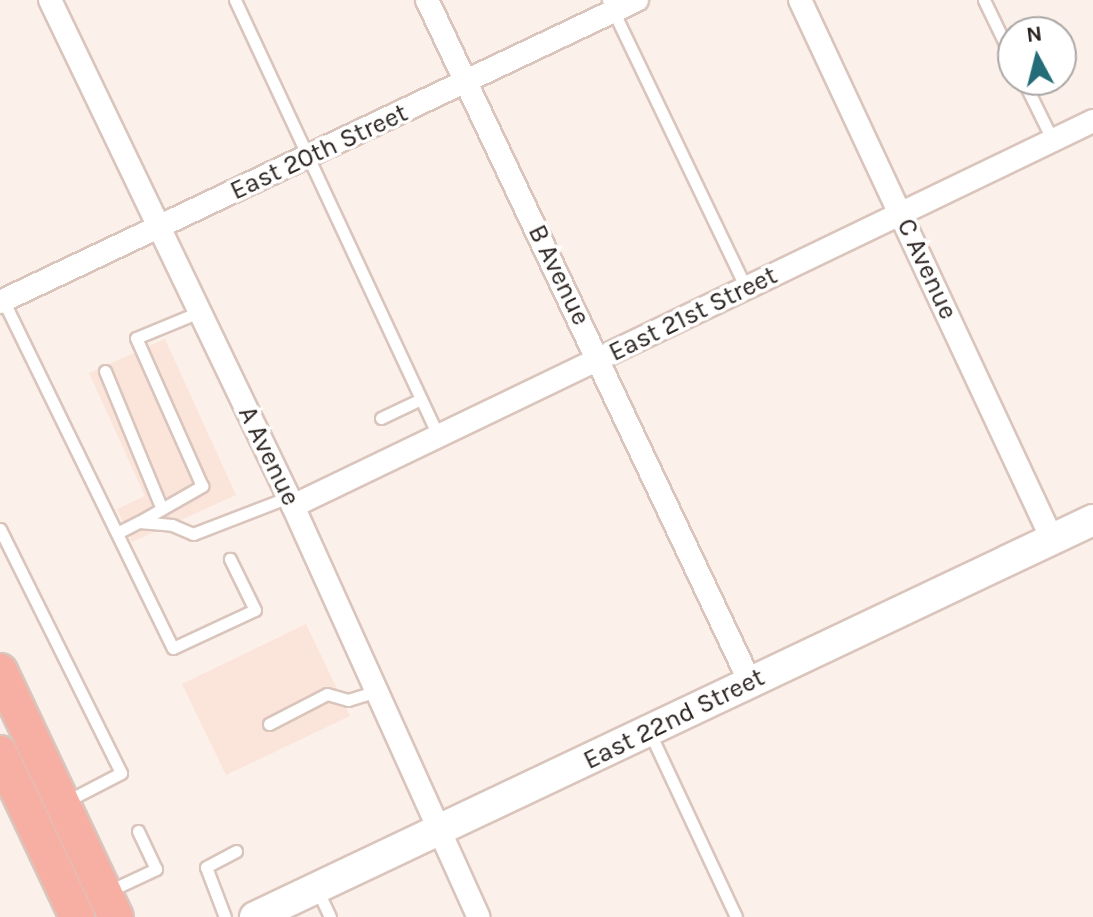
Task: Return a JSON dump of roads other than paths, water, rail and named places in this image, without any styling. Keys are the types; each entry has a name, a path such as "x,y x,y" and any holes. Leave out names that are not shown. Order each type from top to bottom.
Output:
{"main road":[{"path":"0,671 110,905"},
{"path":"0,753 77,917"}],"street":[{"name":"A Avenue","path":"50,0 291,502 437,832 479,917"},
{"name":"B Avenue","path":"427,0 750,682"},
{"name":"East 20th Street","path":"1,298 466,83 611,6 637,0"},
{"name":"C Avenue","path":"800,0 1052,539"},
{"name":"East 21st Street","path":"291,502 600,360 901,211 1093,121"},
{"name":"East 22nd Street","path":"267,914 1093,520"}],"lane":[{"path":"235,0 438,435"},
{"path":"984,0 997,27"},
{"path":"611,6 746,288"},
{"path":"1031,96 1053,141"},
{"path":"1,298 173,648 255,610 230,559"},
{"path":"117,533 202,486 136,338 199,312"},
{"path":"105,371 162,509"},
{"path":"381,418 421,399"},
{"path":"139,522 172,525 193,534 291,502"},
{"path":"0,529 121,773 63,804"},
{"path":"269,724 327,694 348,700 375,692"},
{"path":"649,731 736,917"},
{"path":"110,905 156,869 138,831"},
{"path":"225,917 206,867 236,851"},
{"path":"316,888 330,917"}]}
